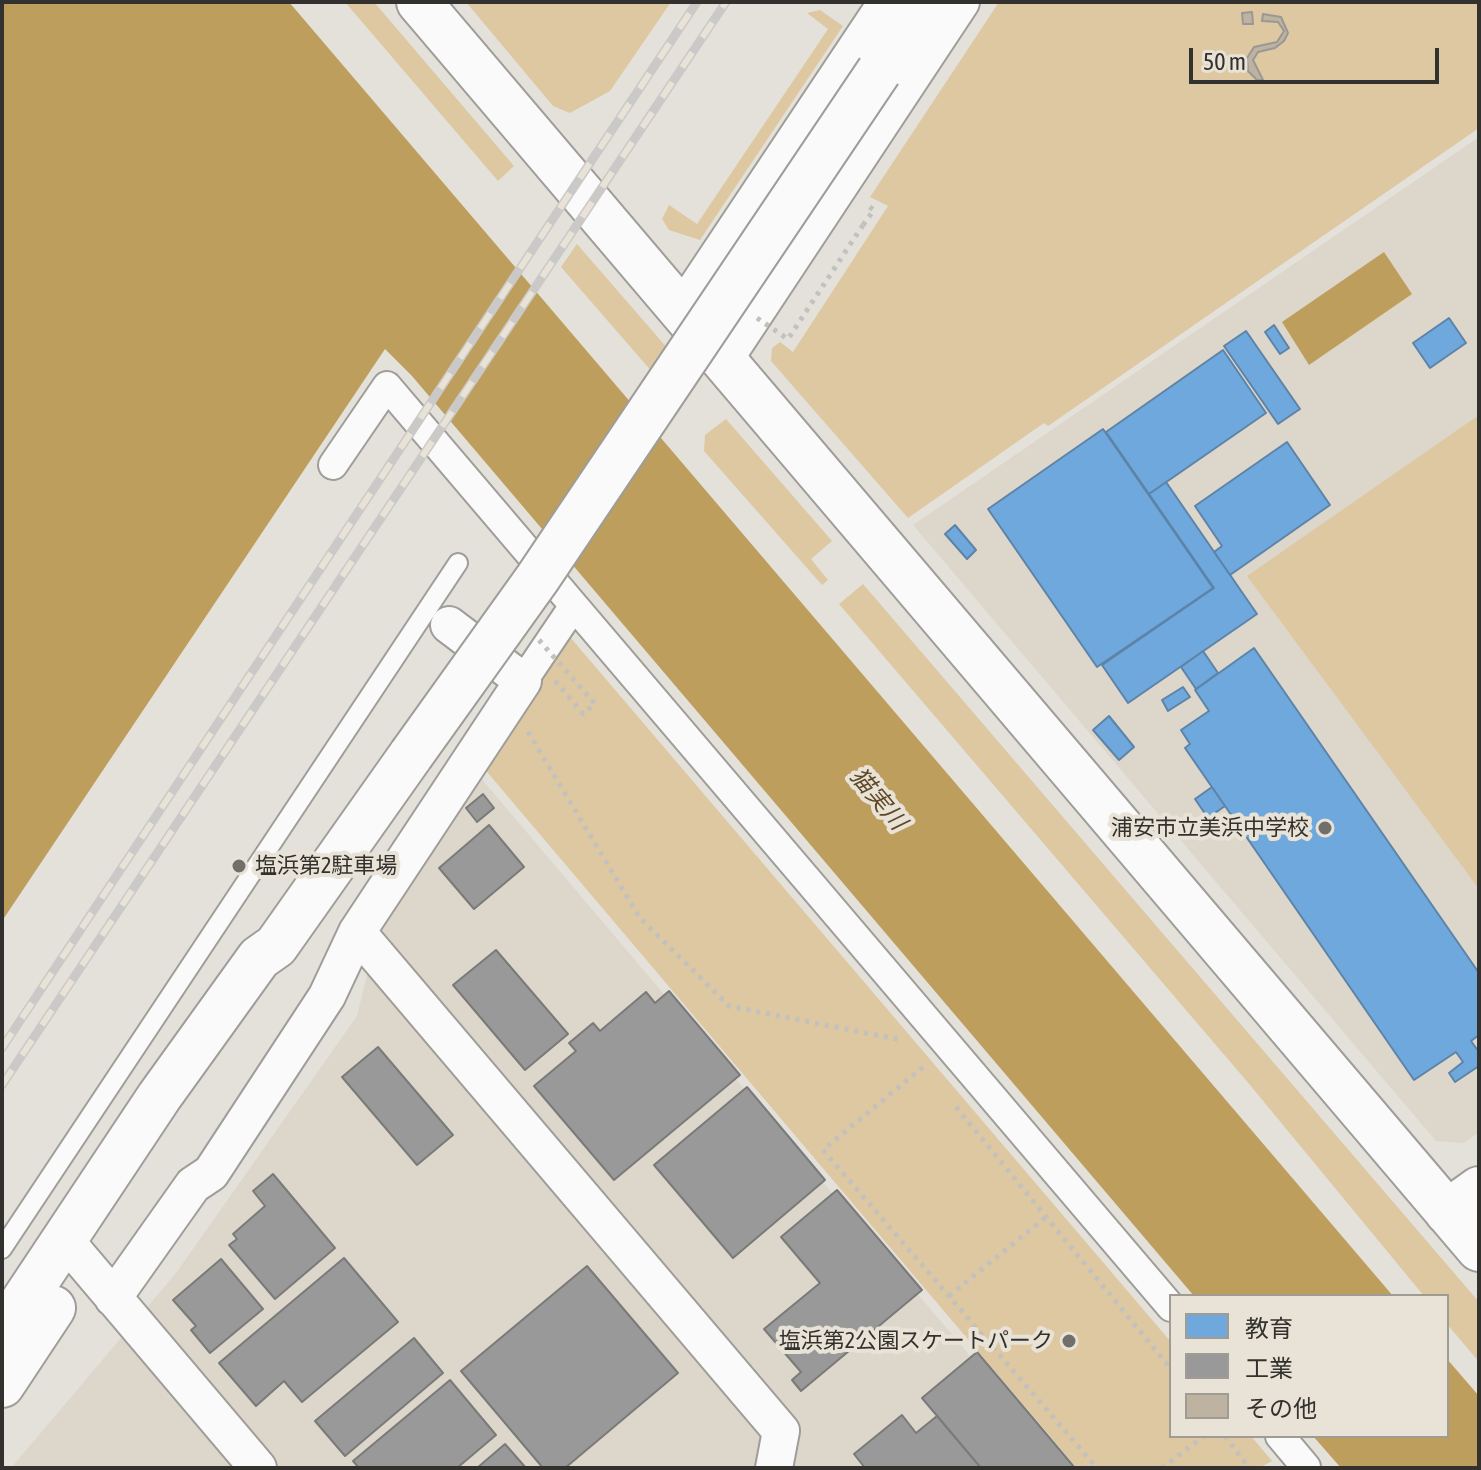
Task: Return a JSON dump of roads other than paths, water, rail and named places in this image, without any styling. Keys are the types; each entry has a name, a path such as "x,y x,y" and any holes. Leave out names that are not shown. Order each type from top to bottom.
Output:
{"street":[{"path":"419,2 681,311 1463,1200 1479,1249"},
{"path":"681,311 887,2"},
{"path":"2,1385 74,1251 259,958 276,946 537,579 926,2"},
{"path":"724,360 961,2"},
{"path":"333,465 387,386 1169,1305"},
{"path":"113,1298 193,1185 211,1173 327,996 357,932 529,687 573,607"},
{"path":"439,617 529,687"},
{"path":"357,932 781,1431 774,1468"},
{"path":"74,1251 258,1468"},
{"path":"2,1333 74,1251"},
{"path":"1282,1438 1306,1467 1303,1468"}],"lane":[{"path":"2,1249 439,617 458,563"}],"water":[{"name":"猫実川","path":"2,2 289,2 1391,1294 1192,1294 412,376 385,349 2,921"},
{"path":"1384,252 1412,294 1309,365 1282,322"},
{"path":"1449,1361 1479,1396 1479,1468 1341,1468 1315,1438 1449,1438"}],"railway":[{"path":"2,1048 697,2"},
{"path":"2,1085 726,2"}],"place":[{"name":"浦安市立美浜中学校","path":"1325,828"},
{"name":"塩浜第2駐車場","path":"239,866"},
{"name":"塩浜第2公園スケートパーク","path":"1069,1341"}]}
